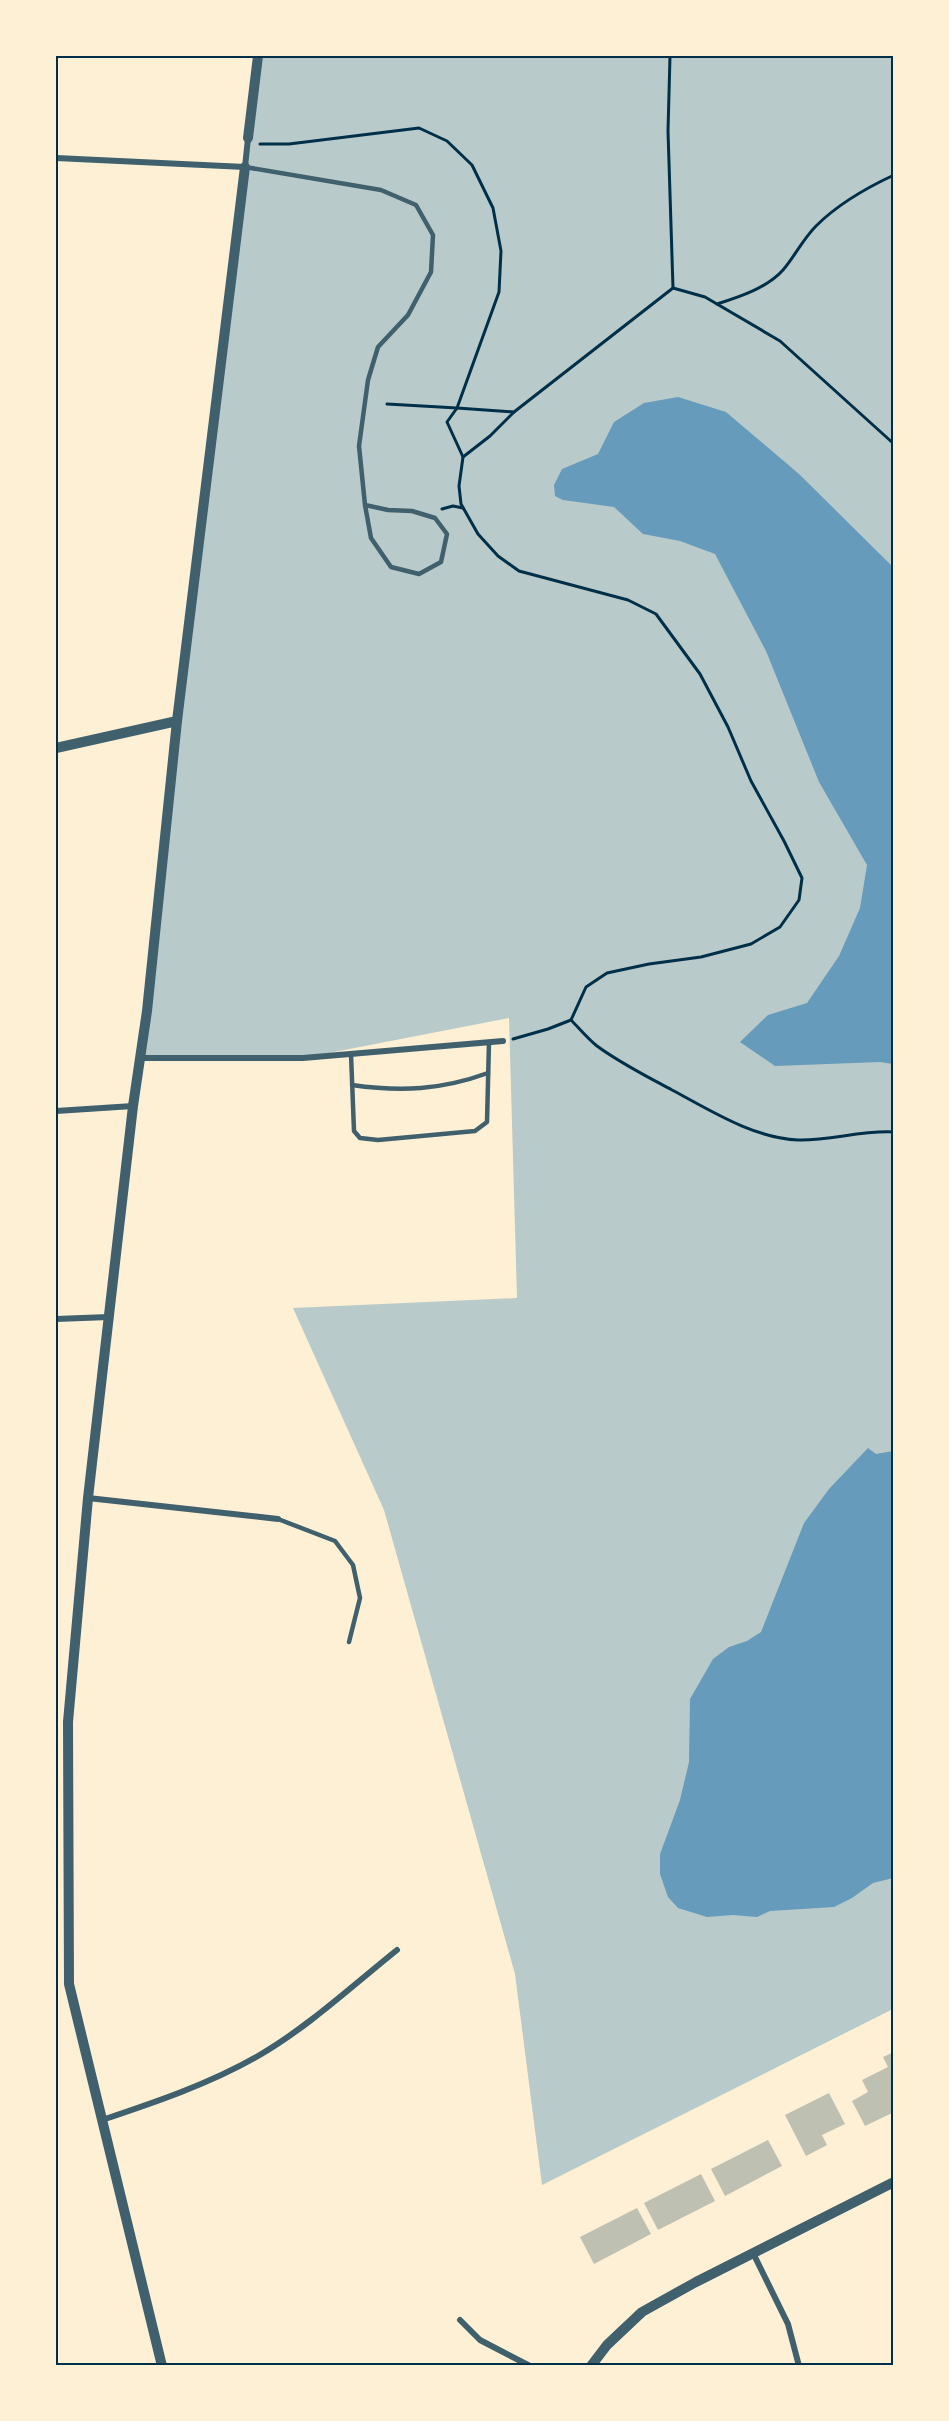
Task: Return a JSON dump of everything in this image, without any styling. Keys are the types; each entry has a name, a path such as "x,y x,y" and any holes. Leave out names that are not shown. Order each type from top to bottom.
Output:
{"street":[{"path":"162,2366 69,1984 68,1722 88,1498 133,1106 141,1058 177,721 258,56"},
{"path":"56,158 245,167"},
{"path":"56,748 177,721"},
{"path":"141,1058 231,1060 303,1058 503,1041"},
{"path":"56,1111 133,1106"},
{"path":"56,1319 110,1317"},
{"path":"88,1498 278,1519"},
{"path":"101,2121 177,2095 260,2055 306,2024 397,1950"},
{"path":"591,2366 606,2345 642,2312 894,2182"},
{"path":"753,2253 788,2324 800,2366"},
{"path":"460,2320 480,2340 530,2366"}],"lane":[{"path":"245,167 381,190 416,205 433,235 431,272 408,315 378,347 368,380 359,446 365,505 371,538 391,567 419,574 441,562 447,534 432,517 412,511 388,510 365,505"},
{"path":"351,1054 354,1131 360,1138 378,1140 426,1136 476,1131 487,1122 489,1042"},
{"path":"352,1085 390,1090 419,1088 460,1083 488,1073"},
{"path":"278,1519 335,1541 352,1565 360,1598 349,1642"}],"path":[{"path":"670,56 668,131 673,288"},
{"path":"260,144 289,144 418,128 447,141 472,165 493,208 501,251 499,292 457,408 447,422 463,458 459,486 463,508 478,534 498,556 519,571 628,600 656,614 700,674 729,727 751,781 802,878 799,900 780,927 751,944 701,957 649,964 607,973 586,987 571,1020 548,1029 503,1041"},
{"path":"717,304 771,281 781,272 816,226 831,213 856,195 894,175"},
{"path":"673,288 705,297 780,341 894,444"},
{"path":"463,458 514,412 673,288"},
{"path":"387,404 514,412"},
{"path":"432,517 436,511 446,507 463,508"},
{"path":"571,1020 596,1045 633,1069 724,1118 764,1133 797,1140 872,1131 894,1132"}],"shaded area":[{"path":"259,56 893,56 893,2009 542,2185 515,1974 384,1510 293,1308 517,1298 509,1018 303,1058 141,1058"}],"water":[{"path":"678,397 726,412 799,474 893,567 893,1064 880,1062 775,1066 740,1042 768,1015 807,1003 839,956 860,908 867,865 819,782 766,651 715,554 680,541 643,534 614,507 563,500 555,496 554,485 562,469 598,454 614,422 644,403"},
{"path":"868,1448 876,1454 893,1451 893,1878 873,1883 834,1907 770,1911 757,1917 733,1915 707,1917 678,1908 668,1897 660,1874 660,1854 680,1800 689,1762 690,1699 713,1659 729,1647 747,1641 761,1632 804,1523 829,1489"}],"building":[{"path":"894,2052 894,2112 865,2126 852,2101 868,2092 862,2080 888,2067 883,2057"},
{"path":"829,2093 845,2124 822,2135 827,2145 806,2156 785,2115"},
{"path":"768,2140 782,2166 725,2196 711,2169"},
{"path":"701,2174 715,2201 658,2230 644,2203"},
{"path":"637,2208 651,2234 594,2264 580,2237"}]}
